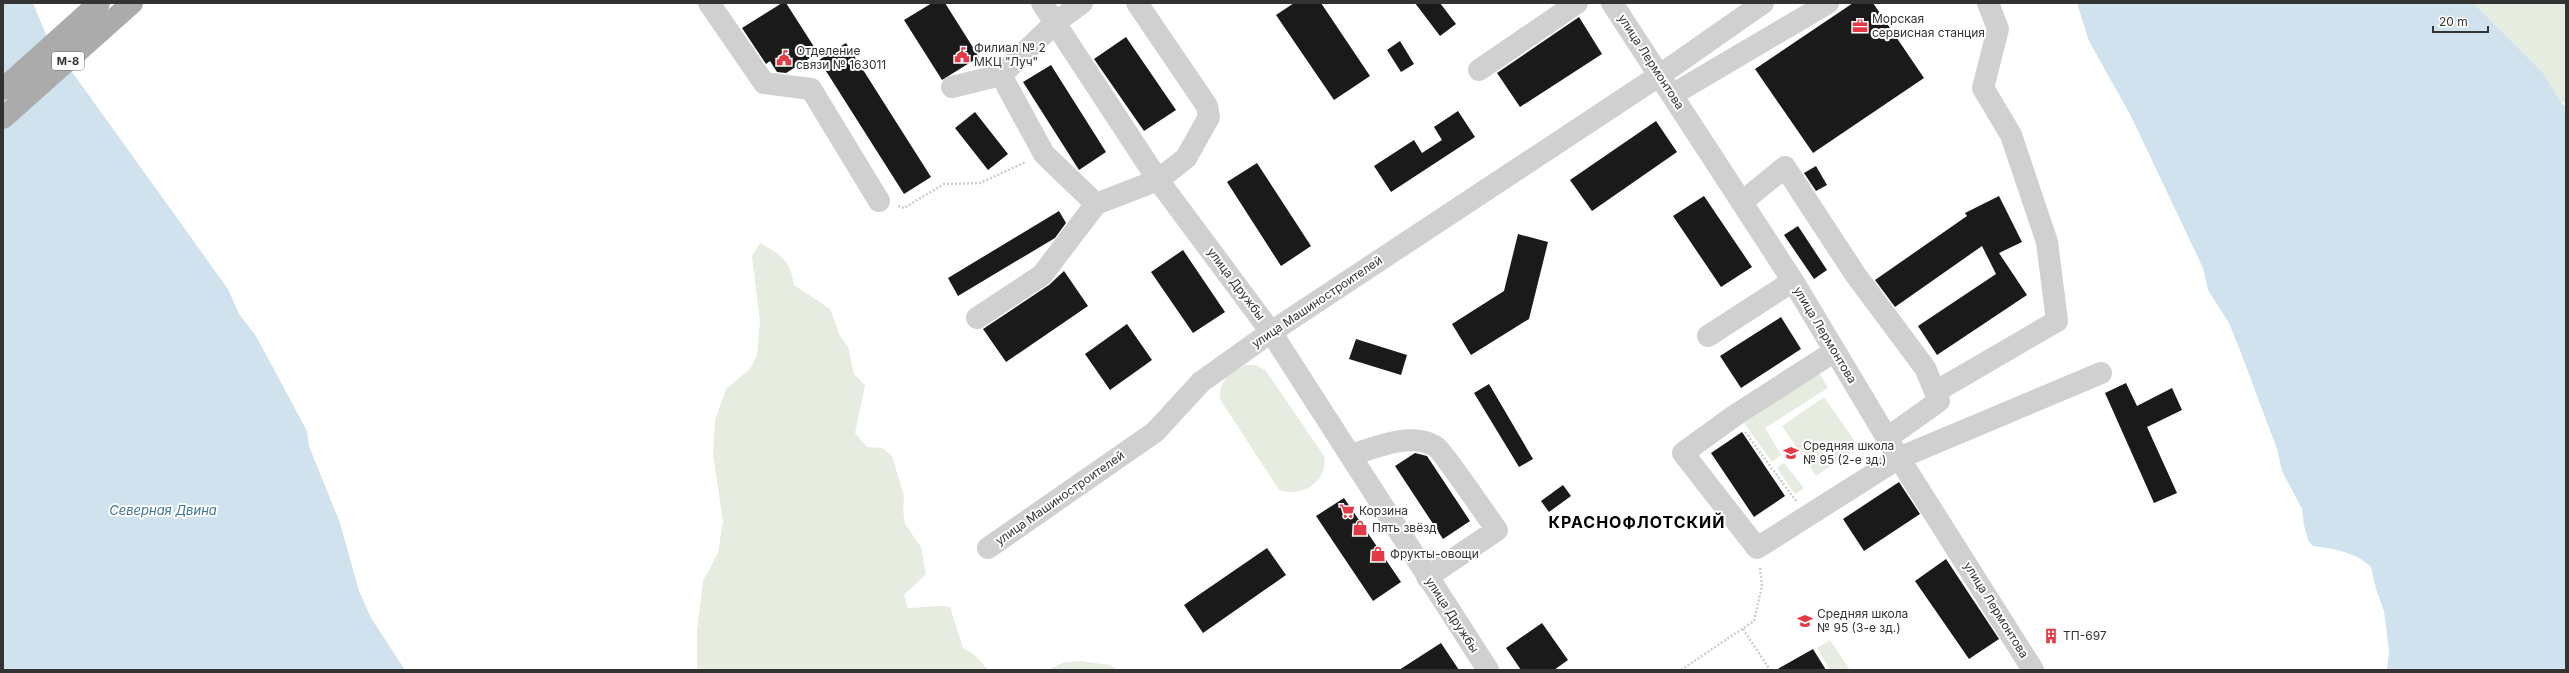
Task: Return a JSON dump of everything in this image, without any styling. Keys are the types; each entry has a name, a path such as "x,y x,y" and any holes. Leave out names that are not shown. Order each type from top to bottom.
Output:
{"main road":[{"name":"М-8","path":"3,89 99,3"},
{"name":"М-8","path":"3,118 132,3"}],"street":[{"path":"709,3 764,84 811,89 879,201"},
{"name":"улица Дружбы","path":"1042,3 1158,180 1271,332 1352,455 1427,577 1488,670"},
{"path":"952,87 1001,75 1055,23 1082,3"},
{"path":"977,318 1042,275 1096,204 1158,180 1186,158 1209,117 1207,106 1137,3"},
{"path":"1479,70 1577,3"},
{"name":"улица Лермонтова","path":"1612,3 1793,281 1899,458 2033,670"},
{"name":"улица Машиностроителей","path":"988,548 1155,432 1201,382 1271,332 1660,75 1763,3"},
{"path":"1672,95 1828,3"},
{"path":"1936,392 2057,322 2047,242 2011,135 1983,88 1998,29 1988,3"},
{"path":"1001,75 1044,154 1096,204"},
{"path":"1742,202 1785,167 1855,274 1925,368 1939,401 1887,438"},
{"path":"1708,336 1793,281"},
{"path":"1834,351 1734,416 1683,452 1757,548 1899,458 2101,373"},
{"path":"1352,455 1384,444 1413,441 1436,446 1496,530 1427,577"}],"path":[{"path":"879,201 904,208 944,184 980,183 1044,154"},
{"path":"1734,416 1808,517"},
{"path":"1681,670 1754,621 1762,586 1757,548"},
{"path":"1742,629 1770,670"}],"shaded area":[{"path":"2473,3 2566,3 2566,103 2560,102 2543,73"},
{"path":"760,243 784,259 790,270 794,285 830,309 840,336 848,347 854,374 865,385 855,433 867,447 882,448 892,456 904,496 903,510 905,524 921,547 926,574 904,595 908,608 934,606 950,607 963,648 975,655 988,670 697,670 697,631 703,581 718,553 723,521 713,455 715,420 726,389 750,369 757,355 760,322 752,256"},
{"path":"1245,365 1256,365 1266,371 1324,456 1322,473 1312,486 1296,492 1279,490 1220,399 1221,387 1226,378"},
{"path":"1819,372 1828,388 1765,428 1781,455 1772,462 1744,423"},
{"path":"1824,397 1859,447 1816,476 1782,426"},
{"path":"1784,463 1804,488 1795,494 1777,468"},
{"path":"1830,640 1850,670 1830,670 1817,648"},
{"path":"1080,661 1110,665 1119,670 1048,670 1065,662"}],"water":[{"name":"Северная Двина","path":"3,3 33,3 47,37 228,289 239,314 256,336 307,431 309,446 340,523 359,591 371,618 405,670 3,670"},
{"path":"2077,3 2473,3 2543,73 2560,101 2566,107 2566,670 2387,670 2389,651 2384,611 2376,589 2371,567 2359,558 2344,552 2313,546 2308,540 2302,509 2282,471 2277,449 2229,323 2208,290 2203,268 2132,118 2089,41"}],"building":[{"path":"782,3 786,3 818,53 786,73 777,72 770,61 766,64 742,28"},
{"path":"932,3 945,3 979,57 942,80 904,20"},
{"path":"1294,3 1321,3 1370,76 1334,100 1276,15"},
{"path":"1415,3 1440,3 1456,24 1440,36"},
{"path":"1853,3 1873,3 1924,78 1813,153 1755,69"},
{"path":"1579,17 1602,54 1520,107 1497,73"},
{"path":"1126,37 1176,110 1144,131 1094,59"},
{"path":"1400,41 1414,64 1401,72 1387,50"},
{"path":"846,43 931,177 904,194 819,60"},
{"path":"1051,65 1106,152 1079,170 1023,82"},
{"path":"1458,111 1475,137 1391,192 1374,166 1414,140 1422,153 1442,140 1434,127"},
{"path":"975,112 1008,154 988,170 955,128"},
{"path":"1656,121 1677,152 1592,211 1570,180"},
{"path":"1257,163 1311,246 1281,266 1227,182"},
{"path":"1816,166 1827,185 1816,191 1804,173"},
{"path":"1704,196 1752,267 1721,287 1673,216"},
{"path":"1999,196 2022,242 1999,253 2027,295 1937,355 1918,326 1996,274 1982,246 1895,307 1875,280 1967,216 1965,213"},
{"path":"1059,211 1066,223 1055,238 958,296 948,278"},
{"path":"1798,226 1827,270 1814,279 1784,235"},
{"path":"1518,234 1548,242 1529,319 1471,355 1452,324 1504,291"},
{"path":"1183,250 1225,312 1193,333 1151,272"},
{"path":"1064,271 1088,306 1006,362 983,329 1049,285"},
{"path":"1781,317 1801,349 1741,388 1720,356"},
{"path":"1127,324 1152,360 1110,390 1085,354"},
{"path":"1356,339 1407,355 1401,375 1349,359"},
{"path":"2126,383 2137,406 2172,388 2182,410 2147,427 2177,493 2154,503 2105,393"},
{"path":"1489,384 1533,459 1519,467 1474,393"},
{"path":"1742,432 1785,496 1754,517 1711,453"},
{"path":"1415,453 1427,456 1470,521 1443,539 1395,466"},
{"path":"1899,482 1920,514 1864,551 1843,519"},
{"path":"1563,485 1571,496 1549,512 1541,501"},
{"path":"1344,498 1401,582 1373,601 1316,516"},
{"path":"1267,548 1286,575 1203,633 1184,605"},
{"path":"1946,559 1999,639 1969,659 1915,581"},
{"path":"1542,623 1568,660 1554,670 1521,670 1506,648"},
{"path":"1441,643 1459,670 1399,670"},
{"path":"1813,649 1826,670 1776,670"}],"place":[{"name":"Морская сервисная станция","path":"1860,26"},
{"name":"Филиал № 2 МКЦ \"Луч\"","path":"962,55"},
{"name":"Отделение связи № 163011","path":"784,58"},
{"name":"Средняя школа № 95 (2-е зд.)","path":"1791,453"},
{"name":"Корзина","path":"1347,511"},
{"name":"Пять звёзд","path":"1360,528"},
{"name":"Фрукты-овощи","path":"1378,554"},
{"name":"Средняя школа № 95 (3-е зд.)","path":"1805,621"},
{"name":"ТП-697","path":"2051,636"}],"district":[{"name":"КРАСНОФЛОТСКИЙ","path":"1637,522"}]}
